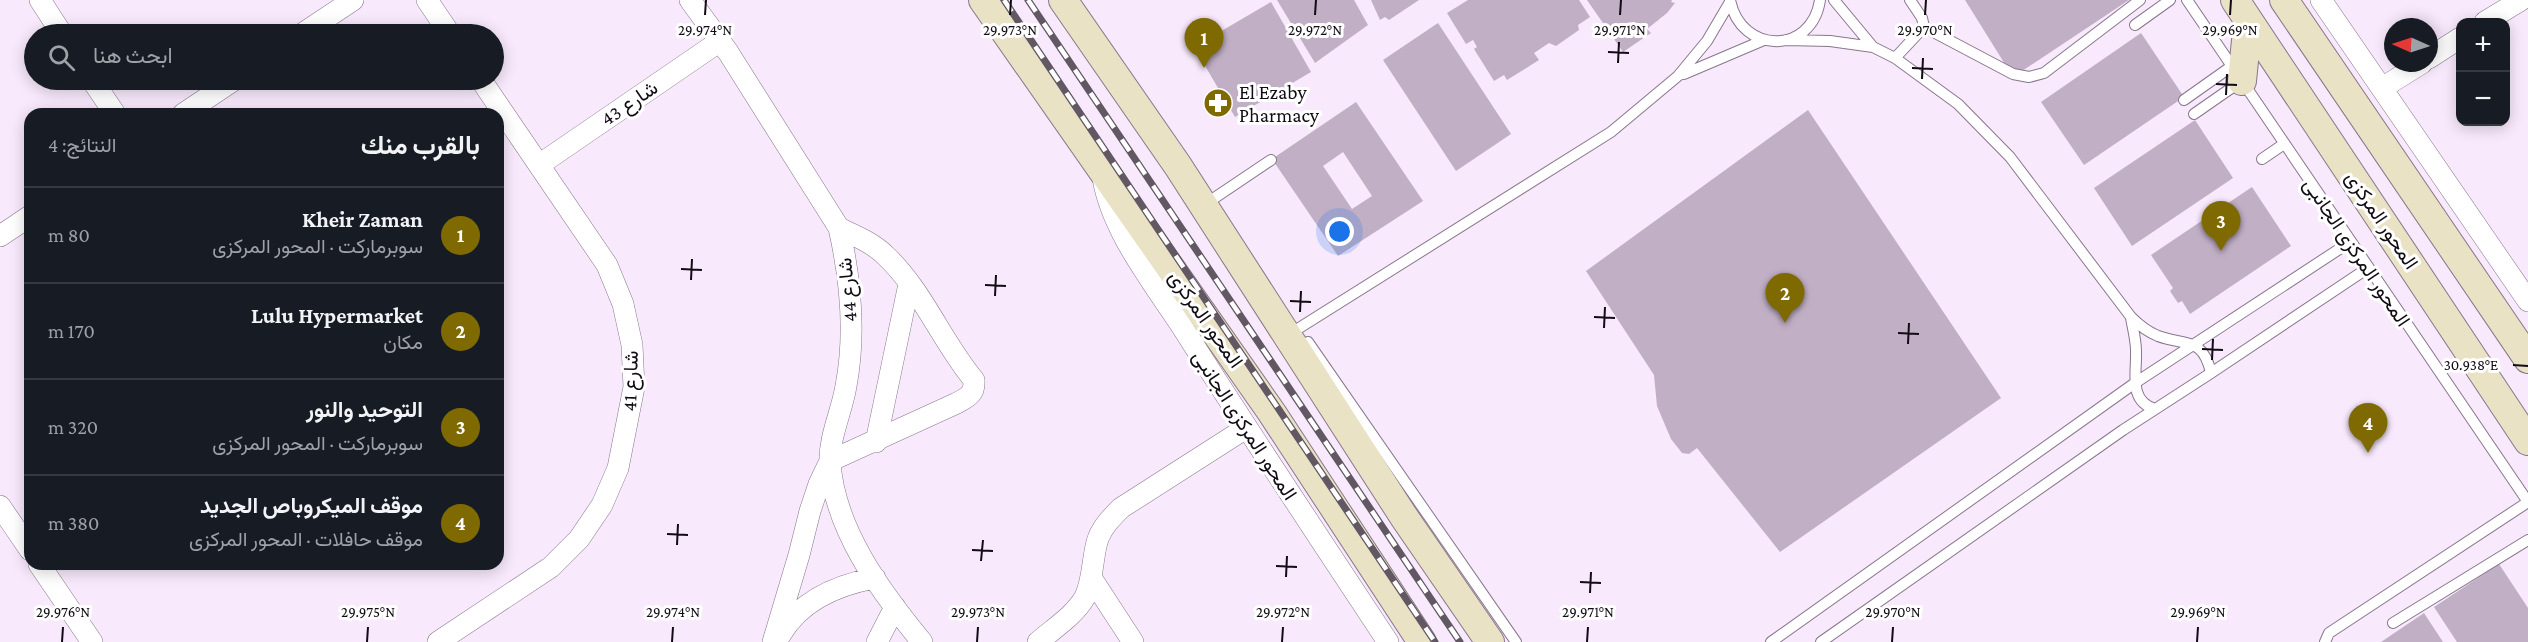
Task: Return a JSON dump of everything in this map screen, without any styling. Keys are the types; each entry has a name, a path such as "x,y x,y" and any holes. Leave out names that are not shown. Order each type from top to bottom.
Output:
{"main road":[{"name":"المحور المركزى","path":"983,0 1272,413 1413,639"},
{"path":"1063,0 1293,332 1404,517 1490,642"},
{"path":"2284,0 2528,358"},
{"name":"المحور المركزى","path":"2242,10 2528,441"},
{"path":"2237,74 2242,10"}],"street":[{"path":"40,0 56,24"},
{"path":"317,24 353,0"},
{"path":"427,0 443,24"},
{"name":"شارع 44","path":"690,0 720,41 839,228 846,259 852,322 846,385 830,461 836,493 846,523 875,579 922,642"},
{"path":"2321,0 2528,301"},
{"path":"2492,18 2521,0"},
{"name":"شارع 43","path":"539,165 720,41"},
{"path":"2438,52 2456,41"},
{"path":"2382,88 2408,72"},
{"path":"99,90 111,108"},
{"path":"192,108 219,90"},
{"name":"شارع 41","path":"488,90 500,108"},
{"name":"شارع 41","path":"438,642 550,567 579,538 602,505 614,478 627,429 633,377 632,345 623,304 607,265 504,114"},
{"name":"المحور المركزى الجانبى","path":"1101,168 1110,207 1118,225 1246,428 1388,642"},
{"path":"0,236 24,220"},
{"path":"775,642 810,511 830,461 876,442 970,397 975,388 974,380 909,284 886,255 864,239 839,228"},
{"path":"876,442 909,284"},
{"path":"1038,642 1073,613 1084,597 1092,579 1098,540 1107,522 1121,508 1246,428"},
{"path":"0,506 7,530 24,545"},
{"path":"43,570 92,642"},
{"path":"775,642 785,627 803,608 825,593 849,583 875,579"},
{"path":"1092,579 1133,642"},
{"path":"877,642 895,607"}],"lane":[{"path":"1786,40 1796,36 1812,22 1820,0"},
{"path":"1834,0 1873,47"},
{"path":"1910,0 1922,18 1924,27 2013,74 2029,77 2044,73 2140,0"},
{"path":"2135,25 2170,0"},
{"name":"المحور المركزى الجانبى","path":"2187,0 2528,502"},
{"path":"1730,1 1738,22 1754,36 1764,40"},
{"path":"1516,642 1293,332 1611,132 1678,76 1707,41 1730,1"},
{"path":"1895,58 1924,27"},
{"path":"1678,76 1764,40 1830,41 1873,47 1895,58 1958,104 2010,157 2131,317 2158,336 2194,345 2206,357 2211,373"},
{"path":"2184,100 2237,74"},
{"path":"2194,114 2237,74"},
{"path":"2262,159 2284,144"},
{"path":"1204,205 1271,160"},
{"path":"1771,642 2135,383 2350,242"},
{"path":"1821,642 2156,409 2368,268"},
{"path":"2131,317 2136,348 2135,383 2138,398 2149,407 2156,409"},
{"path":"2325,642 2329,633 2528,502"},
{"path":"2393,623 2528,540"}],"building":[{"path":"1277,0 1354,0 1368,25 1315,63"},
{"path":"1371,0 1419,0 1389,20 1385,17 1380,20"},
{"path":"1468,0 1579,0 1590,17 1578,25 1579,30 1556,46 1549,43 1534,53 1539,60 1507,80 1504,75 1494,81 1474,49 1477,47 1473,40 1466,44 1447,13"},
{"path":"1587,0 1672,0 1671,2 1675,3 1667,13 1647,29 1651,33 1623,52"},
{"path":"1965,0 2129,0 2013,77"},
{"path":"1271,2 1311,72 1235,117 1194,47"},
{"path":"1438,23 1511,134 1456,171 1383,60"},
{"path":"2141,33 2184,97 2084,165 2041,102"},
{"path":"1356,102 1423,201 1338,256 1272,159","holes":["1343,152 1372,196 1352,209 1323,166"]},
{"path":"1808,110 2001,398 1780,552 1697,448 1689,454 1682,453 1671,439 1657,406 1654,375 1586,271"},
{"path":"2195,120 2233,178 2132,246 2094,188"},
{"path":"2252,187 2291,246 2190,314 2182,301 2178,303 2170,291 2173,288 2151,255"},
{"path":"2499,564 2528,608 2528,642 2457,642 2434,607"},
{"path":"2424,613 2443,642 2381,642"}],"railway":[{"path":"1004,0 1435,642"},
{"path":"1028,0 1460,642"}],"place":[{"name":"Kheir Zaman","path":"1204,68"},
{"name":"El Ezaby Pharmacy","path":"1218,103"},
{"name":"التوحيد والنور","path":"2221,251"},
{"name":"Lulu Hypermarket","path":"1785,323"},
{"name":"موقف الميكروباص الجديد","path":"2368,453"}]}
